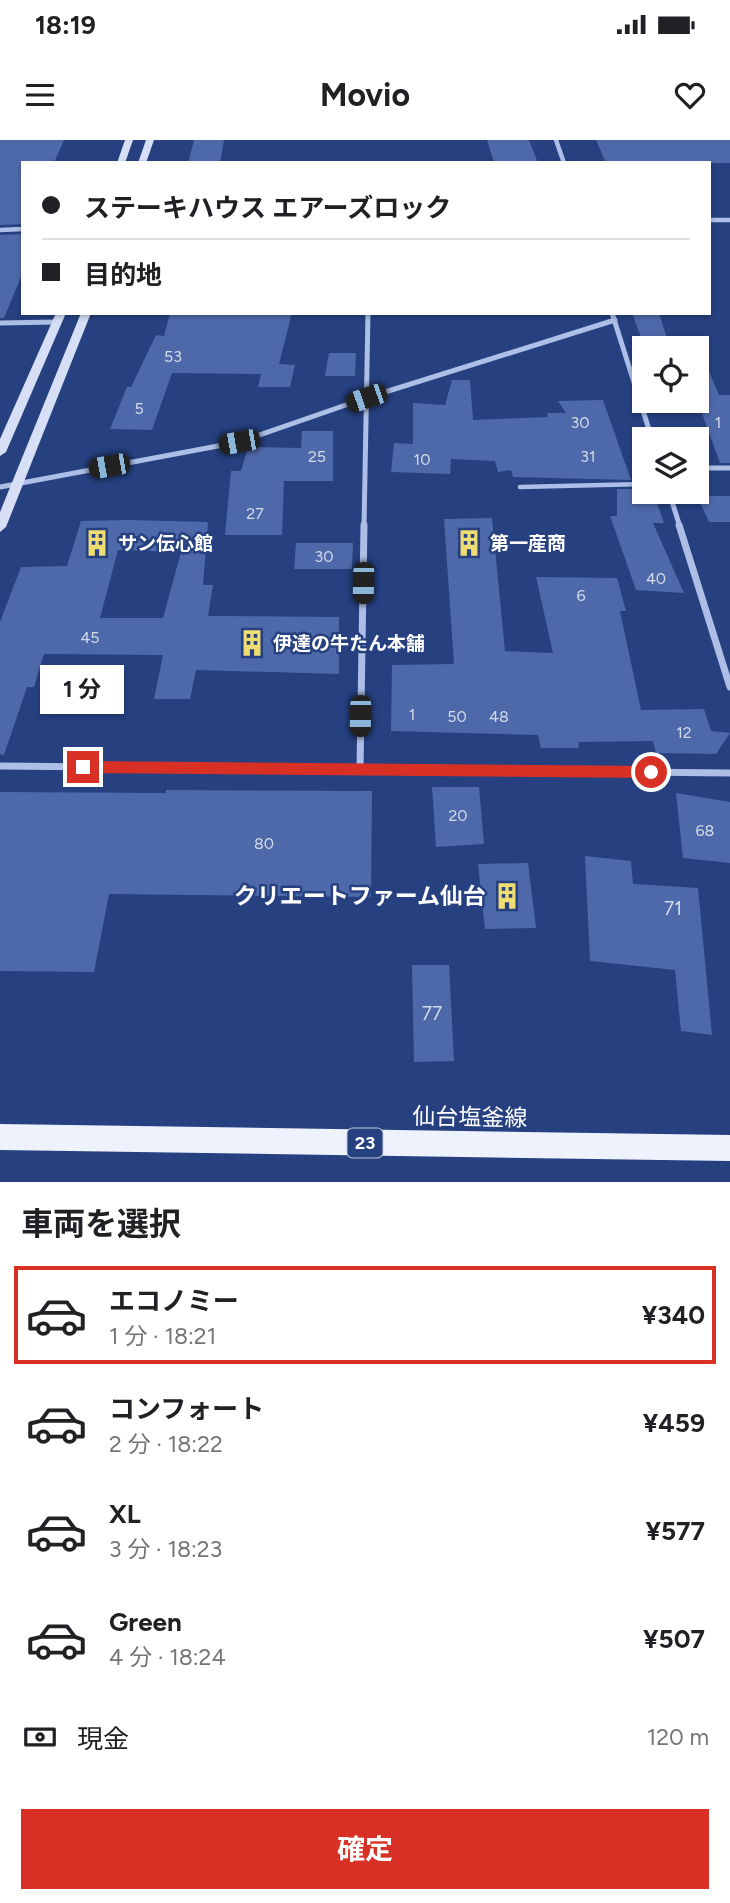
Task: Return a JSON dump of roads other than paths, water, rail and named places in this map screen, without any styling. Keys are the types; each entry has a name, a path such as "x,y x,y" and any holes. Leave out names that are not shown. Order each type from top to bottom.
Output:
{"main road":[{"name":"仙台塩釜線","path":"0,1137 730,1149"}],"street":[{"path":"122,161 129,140"},
{"path":"143,161 150,140"},
{"path":"556,140 563,161"},
{"path":"711,220 730,220"},
{"path":"0,230 21,229"},
{"path":"0,527 85,315"},
{"path":"360,768 368,315"},
{"path":"0,487 239,442 614,317 648,427"},
{"path":"0,323 60,318 0,452"},
{"path":"709,468 730,468"},
{"path":"673,504 730,687"},
{"path":"0,766 730,773"}],"lane":[{"path":"520,487 632,484"}],"place":[{"name":"サン伝心館","path":"97,543"},
{"name":"第一産商","path":"469,543"},
{"name":"伊達の牛たん本舗","path":"252,643"},
{"name":"クリエートファーム仙台","path":"507,896"}]}
